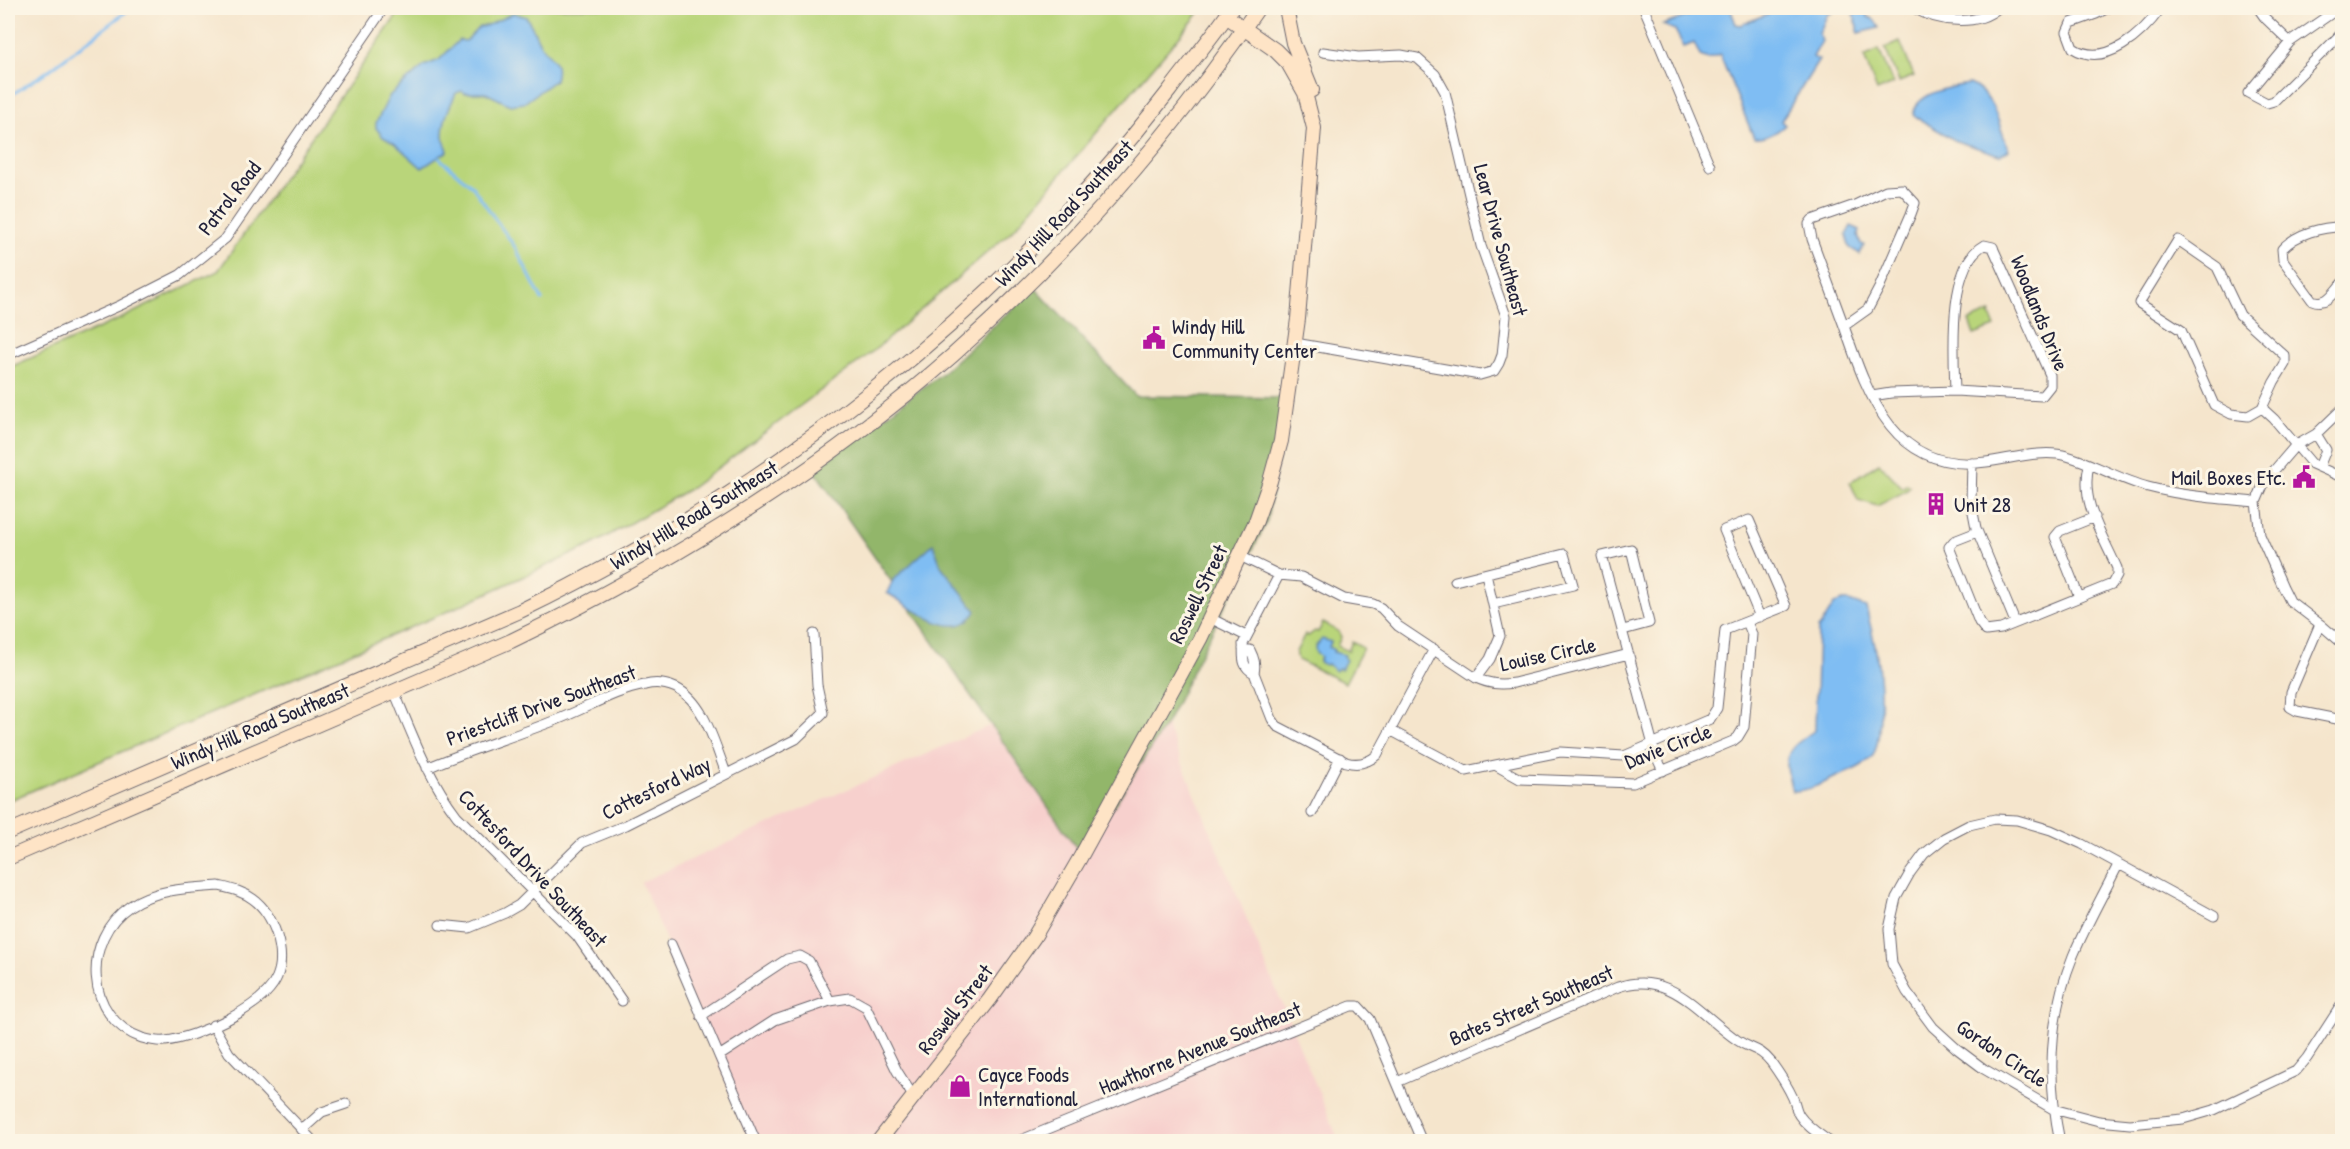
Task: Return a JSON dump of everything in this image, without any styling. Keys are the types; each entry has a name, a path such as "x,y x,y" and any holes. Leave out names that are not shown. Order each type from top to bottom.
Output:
{"main road":[{"name":"Windy Hill Road Southeast","path":"8,858 542,626 678,553 782,488 878,416 952,356 1032,280 1086,224 1154,147 1258,8"},
{"path":"1286,8 1293,43 1315,97 1314,128"},
{"name":"Windy Hill Road Southeast","path":"8,832 520,611 618,561 741,486 803,444 890,377 999,280 1063,216 1125,146 1229,12"},
{"name":"Roswell Street","path":"878,1142 990,999 1034,937 1102,819 1210,618 1256,521 1270,481 1281,441 1295,343 1314,128 1305,93 1288,63 1275,50 1244,29 1229,12"}],"street":[{"name":"Patrol Road","path":"8,355 122,305 180,275 226,238 384,8"},
{"path":"1644,8 1710,166"},
{"path":"1914,8 1934,17 1961,20 1977,18 1994,12 1998,8"},
{"path":"2108,8 2071,23 2067,32 2073,48 2095,55 2120,46 2141,33 2161,8"},
{"path":"2258,8 2290,42"},
{"path":"2339,8 2290,42 2247,93 2267,103 2274,101 2343,33"},
{"name":"Lear Drive Southeast","path":"1295,343 1480,375 1494,371 1499,363 1507,322 1479,236 1448,101 1435,74 1417,58 1401,55 1358,57 1323,52"},
{"path":"1844,326 1868,309 1907,225 1915,203 1902,189 1886,190 1854,205 1812,220 1809,224 1812,240 1856,360 1878,411 1908,444 1943,460 1972,463 2052,454 2066,456 2147,487 2256,502"},
{"path":"2343,227 2324,228 2295,239 2282,249 2282,255 2283,260 2312,300 2327,301 2343,283"},
{"path":"2178,240 2217,267 2240,315 2285,356 2285,364 2262,408 2248,416 2231,414 2214,405 2181,330 2139,303 2178,240"},
{"name":"Woodlands Drive","path":"1872,396 1891,393 1955,391 2038,396 2045,394 2050,386 2050,375 1990,245 1981,246 1973,255 1956,299 1955,391"},
{"path":"2262,408 2312,464 2341,474"},
{"path":"2343,409 2316,434 2295,446 2265,481 2256,502 2260,535 2290,601 2343,643"},
{"path":"2316,434 2326,450 2319,467"},
{"path":"1972,463 1971,502 1977,532 2015,622"},
{"path":"1977,532 1954,541 1948,547 1978,622 1986,631 1992,632 2112,584 2117,575 2117,568 2086,496 2089,465"},
{"path":"2079,597 2055,537 2060,531 2095,517"},
{"name":"Davie Circle","path":"1390,730 1466,771 1560,752 1624,756 1710,719 1717,708 1725,630 1786,606 1749,519 1724,530 1760,616"},
{"path":"1623,630 1649,623 1631,549 1602,556 1653,744 1663,771"},
{"path":"1455,581 1564,554 1573,585 1493,604"},
{"path":"1240,556 1280,575 1301,577 1344,599 1373,604 1381,608 1398,626 1476,678 1500,642 1500,631 1486,574"},
{"path":"1280,575 1246,636 1243,649 1250,650 1256,665 1254,673 1272,719 1277,726 1340,758 1355,764 1373,758 1434,650"},
{"path":"1210,618 1246,636"},
{"name":"Davie Circle","path":"1495,765 1520,779 1633,783 1733,741 1744,727 1752,634 1747,622"},
{"path":"2320,624 2290,692 2290,707 2297,711 2343,720"},
{"name":"Cottesford Way","path":"440,925 469,928 519,905 582,843 626,825 796,739 822,713 817,685 814,634"},
{"name":"Louise Circle","path":"1476,678 1495,684 1514,683 1629,654"},
{"name":"Priestcliff Drive Southeast","path":"427,768 475,748 558,720 621,691 647,684 663,684 686,695 696,706 704,719 726,773"},
{"name":"Cottesford Drive Southeast","path":"394,691 427,768 443,797 457,816 577,936 622,1001"},
{"path":"1312,813 1340,758"},
{"name":"Gordon Circle","path":"2214,916 2051,830 2017,820 1995,819 1969,825 1944,838 1924,854 1896,898 1889,928 1892,964 1906,992 1933,1028 1984,1069 2053,1109 2099,1121 2130,1124 2183,1119 2214,1110 2296,1071 2307,1059 2343,1005"},
{"path":"2060,1142 2053,1109 2051,1059 2058,1003 2073,956 2118,865"},
{"path":"219,886 238,890 255,900 266,914 278,937 280,959 277,977 266,994 248,1008 213,1025 178,1039 149,1040 122,1027 110,1014 100,999 96,984 95,969 98,953 108,929 118,915 132,904 165,892 193,887 219,886"},
{"path":"671,944 756,1142"},
{"path":"701,1016 788,959 800,956 809,961 830,1001"},
{"name":"Bates Street Southeast","path":"1397,1082 1618,987 1633,982 1648,982 1668,988 1692,1003 1740,1042 1762,1052 1781,1077 1794,1100 1798,1114 1812,1130 1830,1142"},
{"path":"719,1056 775,1020 830,1001 850,998 866,1007 897,1071 913,1096"},
{"name":"Hawthorne Avenue Southeast","path":"1016,1142 1343,1008 1358,1006 1365,1012 1376,1031 1397,1082"},
{"path":"213,1025 229,1053 314,1142"},
{"path":"1397,1082 1422,1142"},
{"path":"302,1130 322,1112 346,1104"}],"shaded area":[{"path":"1166,724 1339,1141 749,1141 701,1016 641,882 991,725 1082,856"}],"green space":[{"path":"402,8 1202,8 1014,229 876,349 691,488 592,545 446,612 8,801 8,368 122,318 218,271"},
{"path":"1900,42 1914,76 1899,82 1885,48"},
{"path":"1879,50 1893,84 1877,91 1864,57"},
{"path":"1035,288 1136,396 1287,398 1267,521 1166,724 1082,856 814,470 942,373"},
{"path":"1991,312 1995,327 1974,335 1969,321"},
{"path":"1879,463 1903,488 1907,484 1910,486 1906,491 1877,506 1858,500 1850,482"},
{"path":"1323,623 1338,631 1341,637 1337,646 1348,651 1352,642 1363,648 1345,683 1298,660 1296,652 1305,634 1308,636 1315,631 1318,632","holes":["1333,651 1343,659 1331,666 1319,662 1322,657"]}],"water":[{"path":"1709,8 1730,8 1736,24 1740,25 1782,8 1834,8 1833,12 1827,15 1819,34 1822,41 1813,57 1819,60 1781,121 1785,125 1770,135 1754,138 1720,55 1708,59 1700,56 1694,43 1684,47 1675,30 1663,25"},
{"path":"1865,9 1868,17 1875,20 1879,28 1858,33 1853,14"},
{"path":"514,13 526,17 542,47 554,61 555,80 524,103 510,105 486,93 462,91 456,93 444,125 443,137 448,151 422,168 394,143 383,137 376,128 376,123 390,95 424,66 439,60 459,40 466,41 479,27 492,24"},
{"path":"1970,84 1986,96 1995,112 2009,150 2000,155 1956,141 1914,116 1915,108 1927,96 1945,89"},
{"path":"1851,226 1860,230 1858,235 1860,243 1864,245 1860,254 1850,248 1846,235"},
{"path":"933,544 941,566 976,611 967,621 957,625 933,620 887,593 893,580"},
{"path":"1843,601 1866,607 1880,683 1878,741 1872,757 1855,769 1815,787 1792,791 1787,769 1789,755 1797,744 1815,730 1818,628 1834,604"},
{"path":"1322,639 1331,642 1329,647 1334,650 1333,652 1345,655 1346,660 1341,669 1338,668 1336,671 1327,664 1319,662 1321,657 1316,653 1315,647"}],"waterway":[{"path":"8,97 48,71 131,8"},
{"path":"439,158 472,186 515,247 542,300"}],"place":[{"name":"Windy Hill Community Center","path":"1154,338"},
{"name":"Mail Boxes Etc.","path":"2304,477"},
{"name":"Unit 28","path":"1936,504"},
{"name":"Cayce Foods International","path":"960,1086"}]}
